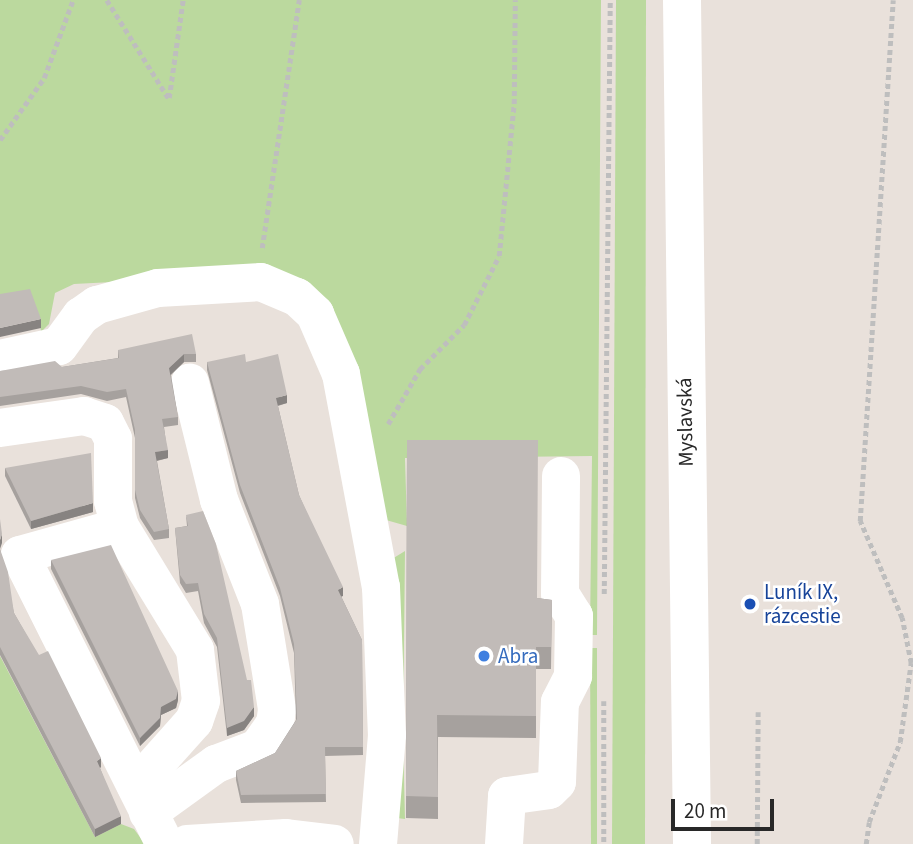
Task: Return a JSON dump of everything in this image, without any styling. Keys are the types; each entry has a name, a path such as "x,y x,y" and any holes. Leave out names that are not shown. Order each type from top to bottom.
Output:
{"street":[{"name":"Myslavská","path":"682,0 696,832"},
{"path":"0,359 59,346 81,316 131,293 261,282 306,303 330,342 390,539 381,587 387,735 378,844"},
{"path":"160,829 216,764 258,748 275,724 277,709 260,604 219,500 190,383"},
{"path":"0,428 84,416 105,423 113,439 113,500 120,527 189,636 200,673 201,701 160,829"},
{"path":"504,844 507,796 549,789 557,782 560,702 573,676 574,616 560,594 561,475"},
{"path":"120,527 20,555 160,829"},
{"path":"160,829 335,844"}],"path":[{"path":"0,140 44,78 73,0"},
{"path":"107,0 169,99 183,0"},
{"path":"261,282 263,222 299,0"},
{"path":"385,434 420,369 464,325 499,256 514,104 515,0"},
{"path":"604,600 610,0"},
{"path":"866,844 869,822 900,742 911,663 902,618 860,521 893,0"},
{"path":"604,696 604,844"},
{"path":"757,844 758,712"}],"green space":[{"path":"0,0 601,0 597,635 590,635 592,456 405,458 407,526 386,520 353,371 265,274 74,284 55,293 49,324 41,332 39,316 0,302"},
{"path":"616,0 646,0 645,844 612,844"},
{"path":"405,551 405,819 397,818 392,559"},
{"path":"590,648 597,648 597,844 591,844"},
{"path":"0,656 95,837 121,824 134,829 145,844 0,844"}],"building":[{"path":"30,289 41,319 0,328 0,294"},
{"path":"192,334 196,354 184,354 169,368 178,417 162,419 168,450 155,452 169,529 154,532 140,510 135,490 135,430 126,389 107,392 81,386 0,397 0,371 55,361 62,367 119,358 118,350"},
{"path":"245,354 246,362 278,354 287,395 276,398 299,495 343,587 338,590 362,640 363,747 325,747 326,794 241,795 236,771 275,753 297,719 294,644 280,588 240,485 207,362"},
{"path":"407,440 538,440 537,598 552,600 551,647 536,647 536,716 437,715 438,797 406,796"},
{"path":"91,453 93,503 31,521 5,468"},
{"path":"203,511 216,544 247,680 251,680 254,707 244,721 227,728 217,638 204,614 198,583 186,584 180,575 175,528 188,526 186,515"},
{"path":"111,545 178,691 176,699 161,707 160,718 140,738 51,560"},
{"path":"0,549 8,572 14,613 39,655 48,651 101,758 97,761 121,816 95,829 0,647"}],"place":[{"name":"Luník IX, rázcestie","path":"750,604"},
{"name":"Abra","path":"484,656"}]}
